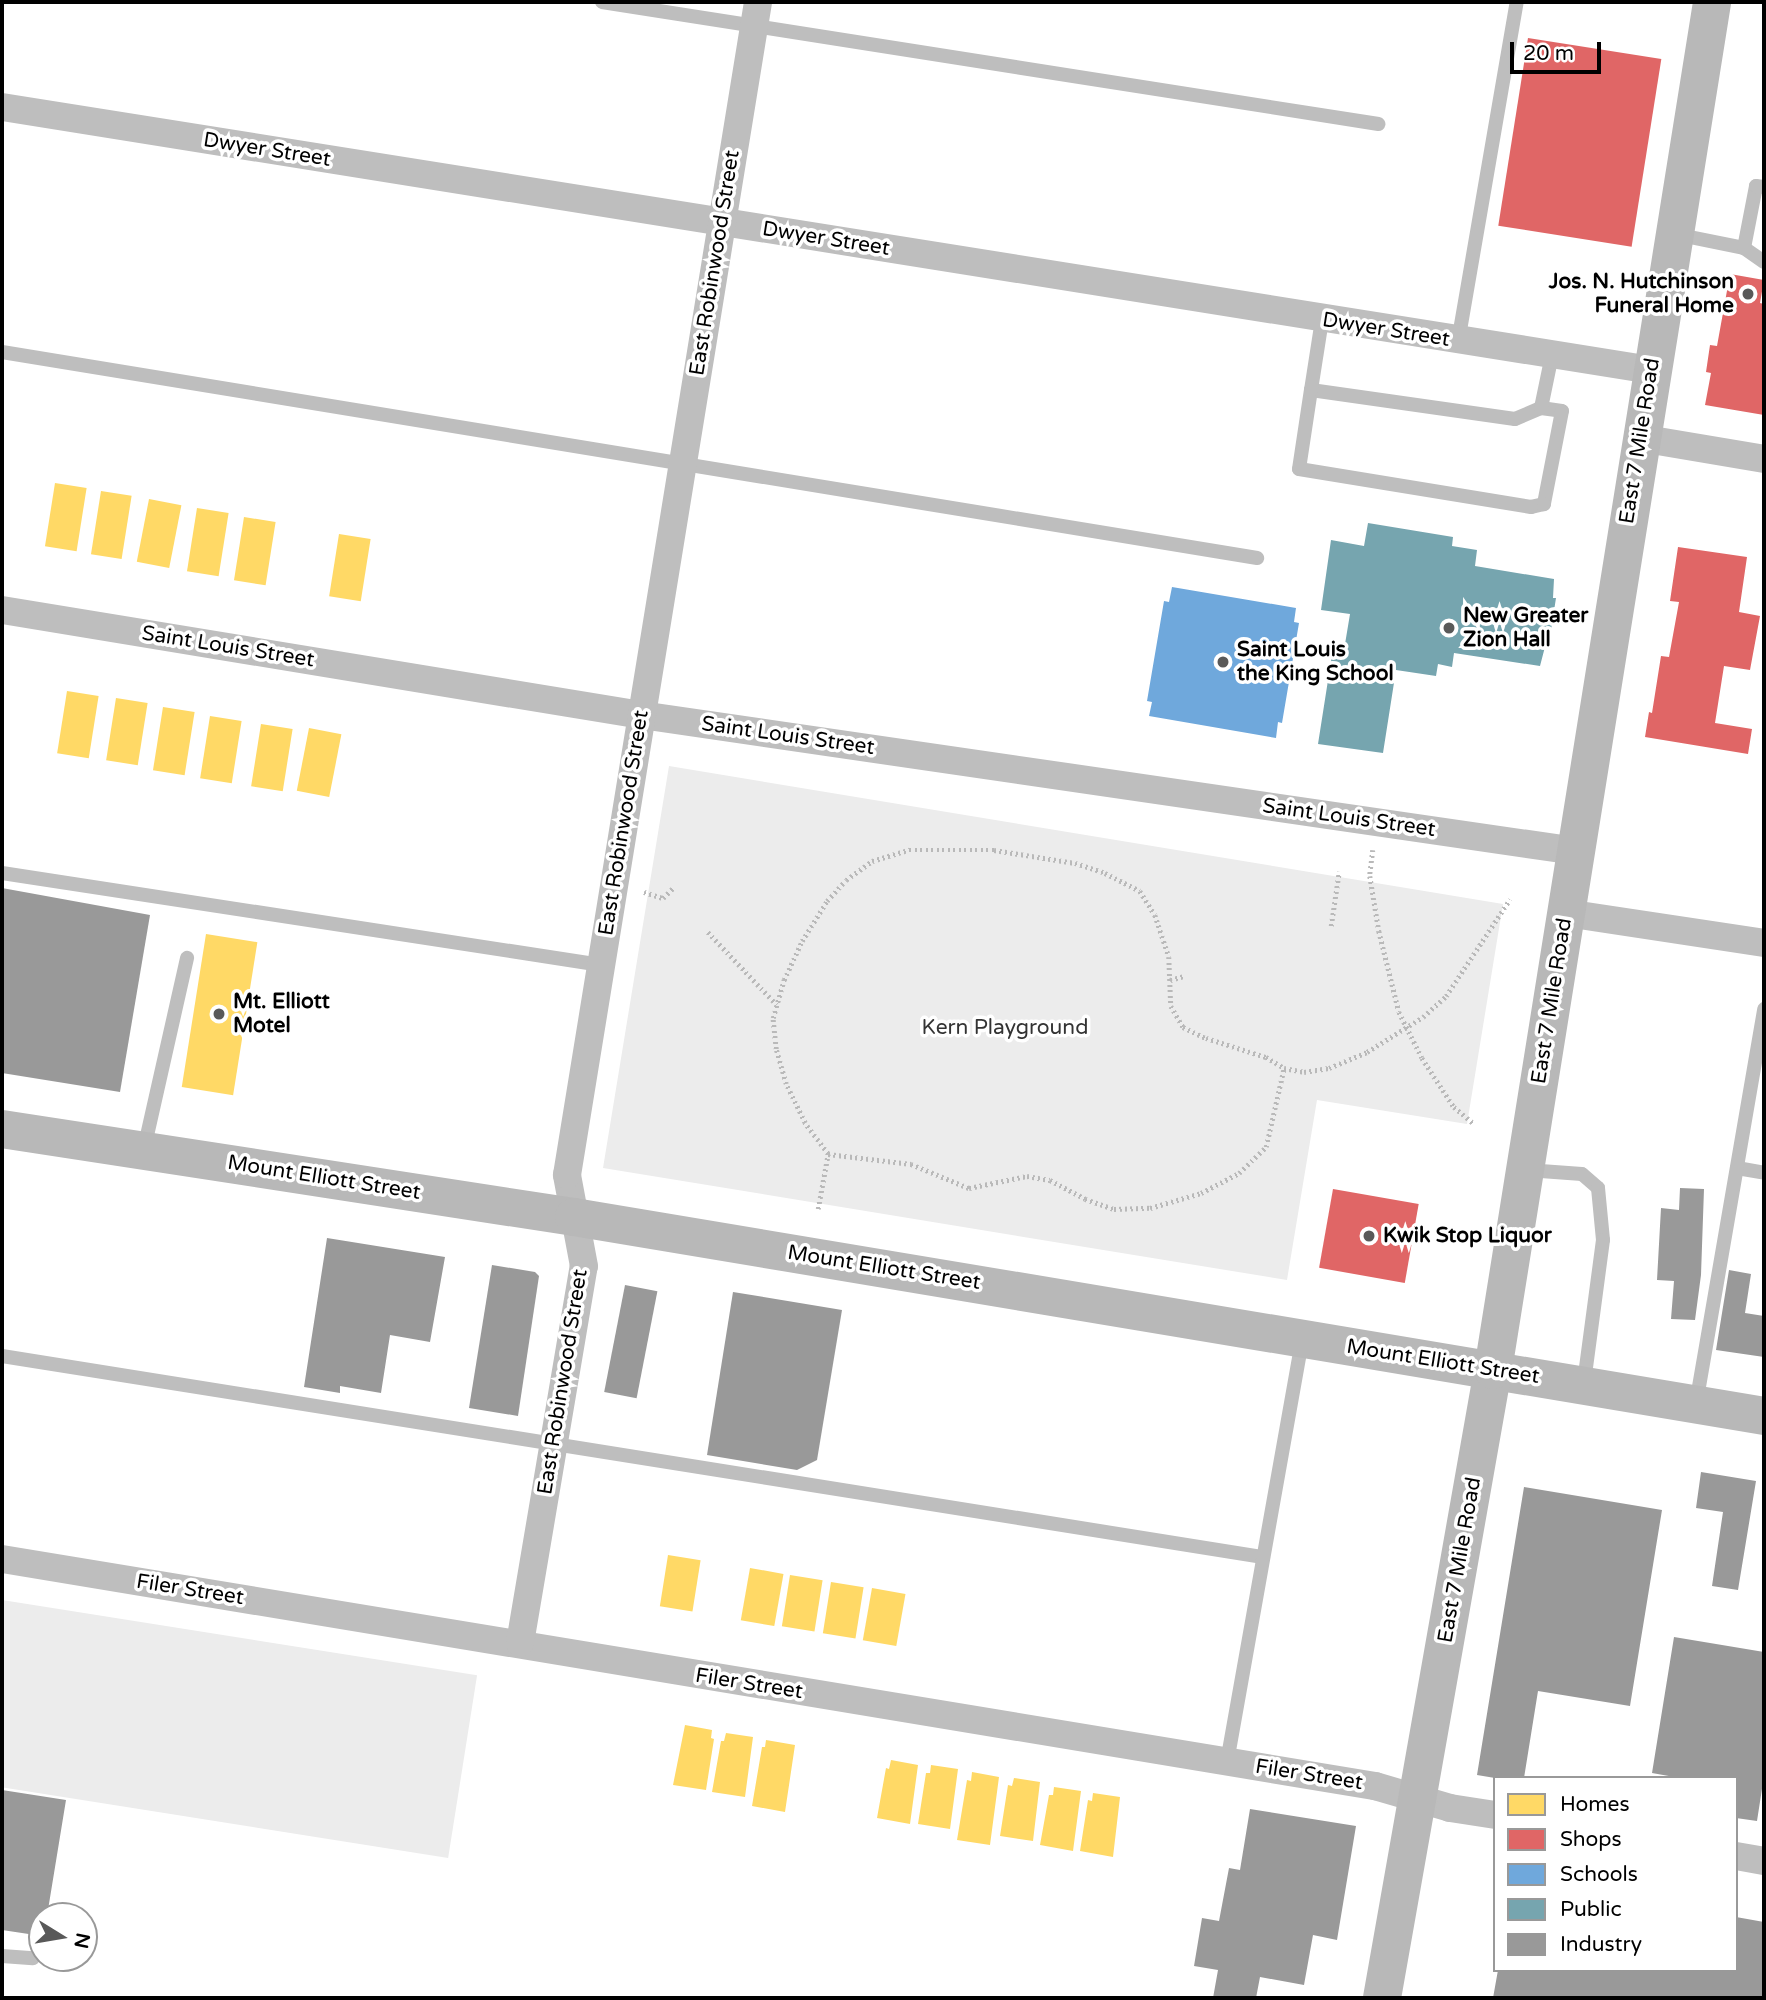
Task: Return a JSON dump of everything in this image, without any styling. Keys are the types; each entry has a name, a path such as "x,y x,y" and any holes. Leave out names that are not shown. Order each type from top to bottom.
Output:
{"street":[{"name":"East 7 Mile Road","path":"1382,1998 1493,1370 1640,438 1712,2"},
{"name":"East Robinwood Street","path":"520,1643 584,1266 568,1175 756,14"},
{"name":"Dwyer Street","path":"2,107 1458,342 1651,370"},
{"path":"1640,438 1764,459"},
{"name":"Saint Louis Street","path":"2,610 641,715 1575,850"},
{"path":"1566,913 1764,943"},
{"name":"Mount Elliott Street","path":"2,1129 574,1217 1764,1416"},
{"name":"Filer Street","path":"2,1559 1375,1786 1419,1796 1450,1808 1493,1815"},
{"path":"1738,1856 1764,1861"}],"lane":[{"path":"602,2 756,14 1378,124"},
{"path":"1458,342 1517,2"},
{"path":"1744,248 1756,186 1764,187"},
{"path":"1674,234 1744,248 1764,262"},
{"path":"1311,390 1515,419 1541,408 1562,411 1544,504 1531,507 1299,469 1311,390 1322,320"},
{"path":"2,352 1257,558"},
{"path":"1541,408 1552,355"},
{"path":"2,873 601,965"},
{"path":"144,1150 187,958"},
{"path":"1696,1404 1764,1009"},
{"path":"1737,1168 1764,1173"},
{"path":"1525,1170 1582,1174 1598,1188 1603,1240 1584,1386"},
{"path":"1227,1762 1302,1338"},
{"path":"2,1356 553,1446 1263,1557"},
{"path":"2,1956 28,1958"}],"path":[{"path":"1377,822 1370,876 1382,945 1399,1012 1422,1058 1454,1107 1474,1124"},
{"path":"1283,1068 1266,1147 1239,1173 1201,1193 1150,1208 1114,1209 1085,1199 1050,1180 1027,1176 969,1188 911,1164 828,1154 805,1123 786,1084 776,1049 773,1018 784,980 802,941 827,901 846,880 872,861 909,850 1025,853 1075,863 1105,873 1140,891 1155,915 1170,957 1171,1006 1183,1027 1206,1038 1266,1057 1283,1068 1304,1072 1329,1068 1367,1052 1407,1028 1446,996 1510,899"},
{"path":"1331,926 1339,872"},
{"path":"644,892 663,898 674,887"},
{"path":"708,932 777,1006"},
{"path":"1170,980 1184,976"},
{"path":"818,1209 828,1154"}],"green space":[{"name":"Kern Playground","path":"669,766 1503,904 1467,1124 1317,1100 1287,1280 603,1168"},
{"path":"2,1600 477,1675 448,1858 2,1787"}],"building: Homes":[{"path":"55,483 87,488 77,551 45,546"},
{"path":"101,491 132,496 122,559 91,554"},
{"path":"149,499 181,505 169,568 137,562"},
{"path":"197,508 229,513 219,576 187,571"},
{"path":"244,517 276,522 266,585 234,580"},
{"path":"339,534 371,539 361,601 329,596"},
{"path":"67,691 99,696 89,758 57,753"},
{"path":"116,698 148,703 138,765 106,760"},
{"path":"163,707 195,712 185,775 153,770"},
{"path":"210,716 242,721 232,783 200,778"},
{"path":"261,724 293,729 283,791 251,786"},
{"path":"309,728 341,734 329,797 297,791"},
{"name":"Mt. Elliott Motel","path":"206,934 257,942 233,1095 182,1087"},
{"path":"668,1555 701,1560 692,1612 660,1606"},
{"path":"750,1568 783,1574 774,1626 741,1620"},
{"path":"790,1575 823,1580 814,1632 782,1626"},
{"path":"831,1582 864,1587 855,1639 823,1633"},
{"path":"872,1588 905,1594 896,1646 863,1640"},
{"path":"685,1725 712,1730 711,1738 714,1739 706,1790 673,1785"},
{"path":"726,1733 753,1737 745,1797 712,1792 721,1741 724,1741"},
{"path":"766,1740 795,1745 785,1812 752,1806 762,1747 765,1747"},
{"path":"891,1760 918,1765 910,1824 877,1818 886,1768 889,1769"},
{"path":"931,1765 958,1769 950,1829 918,1824 926,1773 930,1773"},
{"path":"972,1772 999,1777 990,1845 957,1840 967,1780 971,1781"},
{"path":"1014,1778 1040,1782 1033,1841 1000,1836 1008,1785 1012,1786"},
{"path":"1054,1787 1081,1791 1073,1851 1040,1845 1049,1795 1053,1795"},
{"path":"1093,1793 1120,1797 1113,1857 1080,1851 1088,1800 1092,1801"}],"building: Shops":[{"path":"1528,38 1661,59 1632,247 1498,226"},
{"path":"1730,274 1764,280 1760,303 1764,304 1764,415 1705,405 1711,373 1706,372 1710,345 1717,346"},
{"path":"1678,547 1747,557 1739,612 1760,616 1750,670 1724,666 1715,723 1752,729 1748,754 1645,737 1649,712 1652,713 1661,656 1669,657 1679,602 1670,601"},
{"path":"1333,1189 1419,1204 1405,1283 1319,1268"}],"building: Schools":[{"name":"Saint Louis the King School","path":"1172,587 1296,608 1294,622 1299,623 1282,723 1278,722 1276,738 1149,716 1152,702 1147,701 1164,601 1169,602"}],"building: Public":[{"name":"New Greater Zion Hall","path":"1368,523 1453,537 1452,546 1477,550 1475,566 1554,579 1553,598 1556,598 1549,643 1546,643 1540,666 1454,653 1452,667 1438,664 1436,676 1396,670 1383,753 1318,744 1334,642 1345,644 1350,614 1321,610 1331,540 1364,546"}],"building: Industry":[{"path":"2,888 150,915 120,1092 2,1073"},
{"path":"1680,1188 1704,1189 1701,1275 1695,1320 1671,1319 1674,1281 1657,1280 1661,1208 1679,1210"},
{"path":"327,1238 445,1257 430,1342 390,1335 381,1393 340,1386 340,1393 304,1387"},
{"path":"492,1265 535,1272 539,1276 518,1416 469,1408"},
{"path":"1729,1270 1751,1274 1745,1313 1764,1316 1764,1357 1716,1350"},
{"path":"625,1285 657,1291 637,1398 604,1392"},
{"path":"733,1292 842,1310 817,1460 797,1470 707,1455"},
{"path":"1701,1472 1756,1481 1738,1590 1712,1586 1723,1512 1696,1508"},
{"path":"1524,1487 1662,1510 1630,1706 1538,1691 1524,1776 1493,1778 1477,1775"},
{"path":"1674,1637 1764,1652 1764,1776 1757,1821 1738,1818 1738,1776 1669,1776 1652,1773"},
{"path":"2,1790 66,1800 49,1902 28,1902 28,1934 2,1930"},
{"path":"1250,1809 1356,1826 1337,1940 1313,1935 1304,1985 1260,1977 1256,1998 1213,1998 1218,1970 1194,1966 1202,1918 1219,1921 1229,1868 1240,1870"},
{"path":"1738,1917 1764,1922 1764,1998 1493,1998 1498,1972 1738,1972"}],"place":[{"name":"Jos. N. Hutchinson Funeral Home","path":"1748,294"},
{"name":"New Greater Zion Hall","path":"1449,628"},
{"name":"Saint Louis the King School","path":"1223,662"},
{"name":"Mt. Elliott Motel","path":"219,1014"},
{"name":"Kwik Stop Liquor","path":"1369,1236"}]}
